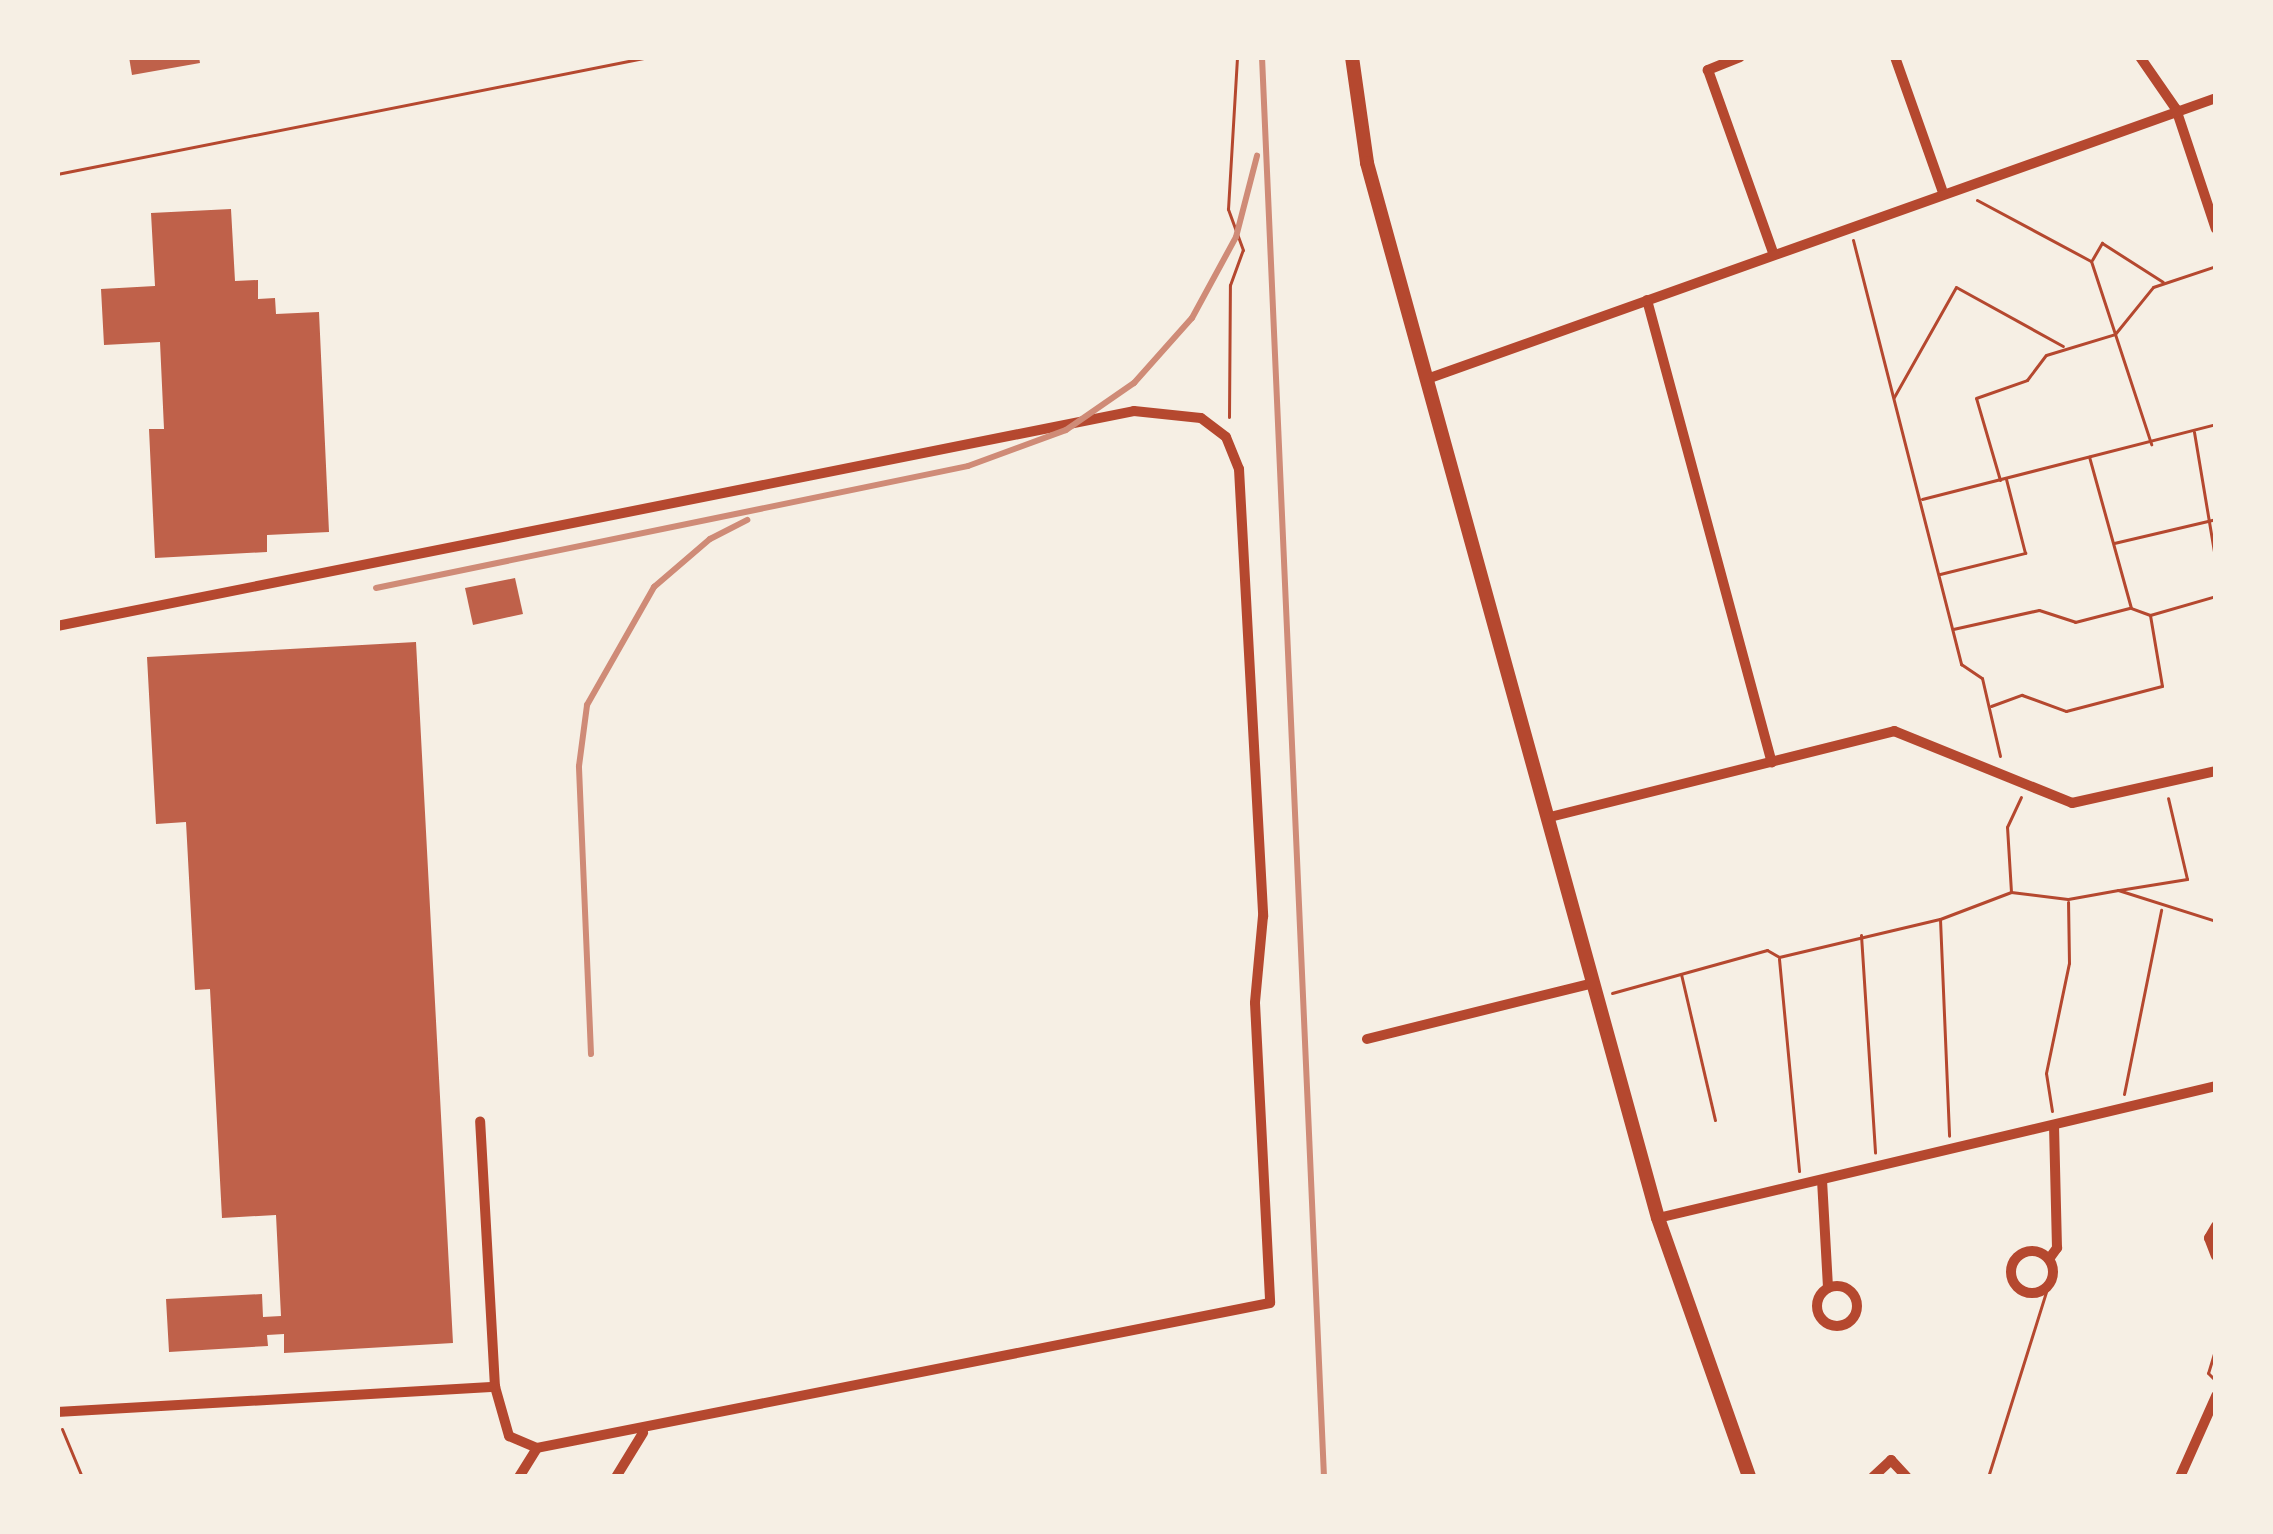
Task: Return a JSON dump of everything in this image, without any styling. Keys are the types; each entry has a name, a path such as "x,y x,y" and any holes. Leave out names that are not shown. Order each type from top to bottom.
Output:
{"street":[{"path":"1352,57 1366,163 1658,1218 1749,1477"},
{"path":"1740,57 1708,70 1773,253"},
{"path":"1895,57 1947,188"},
{"path":"2140,57 2176,109 2216,229"},
{"path":"1426,380 1947,188 2216,98"},
{"path":"1647,300 1772,762"},
{"path":"57,626 1134,411 1201,418 1226,437 1239,469 1263,916 1256,1003 1270,1304 643,1433 538,1448 508,1436 495,1387 480,1121"},
{"path":"1550,817 1894,731 2072,803 2216,771"},
{"path":"1367,1039 1596,990"},
{"path":"1658,1218 2216,1086"},
{"path":"2049,1259 2025,1252 2011,1274 2029,1293 2048,1286 2049,1259 2057,1248 2054,1125"},
{"path":"1822,1180 1828,1288"},
{"path":"2216,1226 2210,1238 2216,1256"},
{"path":"57,1414 495,1387"},
{"path":"2180,1477 2216,1396"},
{"path":"616,1477 643,1433"},
{"path":"519,1477 538,1448"},
{"path":"1873,1477 1891,1460 1907,1477"}],"path":[{"path":"57,175 649,57"},
{"path":"1226,437 1234,353 1230,285 1243,250 1228,209 1237,57"},
{"path":"1947,188 2092,261 2151,444"},
{"path":"1849,226 1961,664 1982,678 2004,776"},
{"path":"2092,261 2102,243 2163,282"},
{"path":"1939,575 2025,553 1976,398 2027,380 2046,355 2115,334 2163,282 2216,266"},
{"path":"1892,400 1956,287 2065,347"},
{"path":"1919,500 2216,424"},
{"path":"2194,432 2216,563"},
{"path":"2089,457 2131,608"},
{"path":"2113,544 2216,519"},
{"path":"1952,629 2038,610 2074,622 2131,608 2150,614 2216,596"},
{"path":"1989,706 2022,695 2066,711 2162,686 2150,614"},
{"path":"1596,990 1767,950 1779,957 1940,919 2012,892 2068,899 2187,879 2164,784"},
{"path":"2012,892 2007,827 2027,785"},
{"path":"2118,890 2161,908 2216,921"},
{"path":"2054,1125 2046,1073 2069,963 2068,899"},
{"path":"2123,1108 2161,908"},
{"path":"1940,919 1950,1150"},
{"path":"1861,934 1876,1167"},
{"path":"1779,957 1801,1184"},
{"path":"1681,972 1715,1120"},
{"path":"1988,1477 2048,1286"},
{"path":"2216,1347 2208,1373 2216,1381"},
{"path":"57,1414 82,1477"}],"building":[{"path":"129,57 199,57 200,63 132,75"},
{"path":"231,209 235,281 258,280 258,299 275,298 276,314 319,312 329,532 267,535 267,552 155,558 149,429 164,429 160,342 104,345 101,289 155,286 151,213"},
{"path":"515,578 523,614 473,625 465,588"},
{"path":"416,642 453,1343 284,1353 284,1334 267,1335 268,1346 169,1352 166,1299 262,1294 263,1317 281,1316 276,1215 222,1218 210,989 195,990 186,822 156,824 147,657"}],"railway":[{"path":"1262,57 1324,1477"},
{"path":"376,588 968,466 1066,430 1134,383 1192,318 1236,237 1257,156"},
{"path":"591,1054 579,766 587,705 654,587 710,539 747,520"}]}
